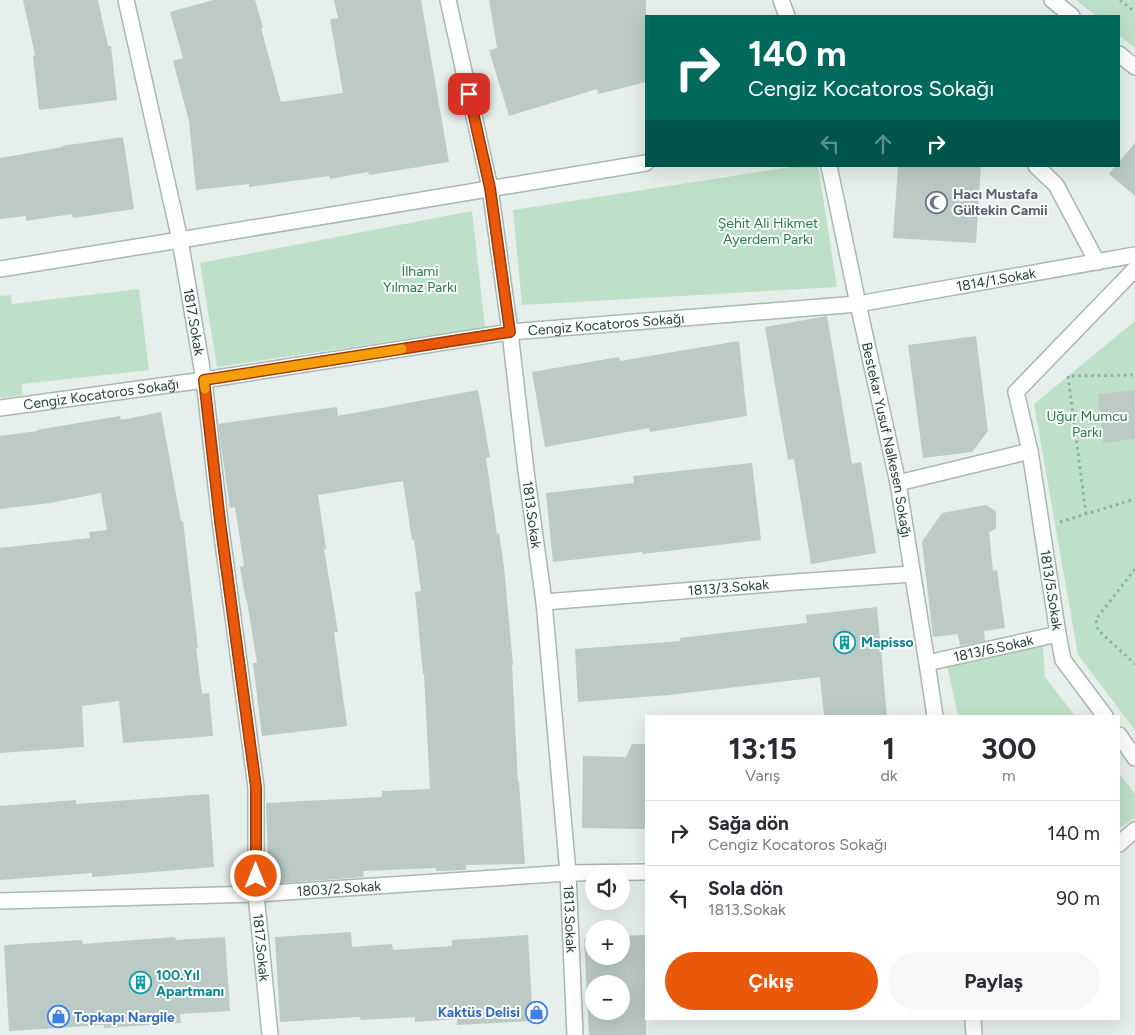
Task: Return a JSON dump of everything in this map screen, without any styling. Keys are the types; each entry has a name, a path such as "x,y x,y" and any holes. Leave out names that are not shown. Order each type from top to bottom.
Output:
{"street":[{"name":"1817.Sokak","path":"126,0 180,240 204,380 221,531 256,787 256,894 270,1035"},
{"name":"1813.Sokak","path":"448,0 490,188 544,602 568,873 575,1035"},
{"path":"781,0 787,15"},
{"path":"1052,0 1071,15"},
{"path":"1120,55 1135,67"},
{"path":"0,269 645,162"},
{"name":"Bestekar Yusuf Nalkesen Sokağı","path":"829,167 898,483 928,663 934,715"},
{"path":"1037,167 1056,185 1097,262"},
{"name":"1814/1.Sokak","path":"858,304 1135,255"},
{"name":"1813/5.Sokak","path":"1104,715 1063,660 1030,451 1016,392 1135,269"},
{"name":"Cengiz Kocatoros Sokağı","path":"0,408 204,380 510,332 858,304"},
{"path":"898,483 1030,451"},
{"name":"1813/3.Sokak","path":"544,602 912,574"},
{"name":"1813/6.Sokak","path":"928,663 1058,634"},
{"path":"1120,736 1135,758"},
{"path":"1120,843 1135,830"},
{"name":"1803/2.Sokak","path":"0,901 256,894 568,873 645,872"},
{"path":"973,1020 974,1035"}],"path":[{"path":"1120,0 1135,12"},
{"path":"1086,514 1068,376 1135,374"},
{"path":"1055,524 1135,499"},
{"path":"1135,569 1096,619 1098,630 1135,664"}],"green space":[{"path":"1076,0 1135,0 1135,48 1120,36 1120,15 1095,15"},
{"name":"Şehit Ali Hikmet Ayerdem Parkı","path":"792,167 818,167 837,287 522,305 513,210"},
{"name":"İlhami Yılmaz Parkı","path":"472,211 485,327 217,367 200,263"},
{"path":"139,289 149,370 22,384 22,395 0,398 0,296 11,295 12,304"},
{"name":"Uğur Mumcu Parkı","path":"1135,321 1135,730 1078,655 1034,404"},
{"path":"1043,646 1045,677 1074,715 958,715 946,660"},
{"path":"1120,774 1135,794 1135,818 1120,827"}],"building":[{"path":"23,0 98,0 108,46 111,46 117,100 39,110 33,56 35,55"},
{"path":"213,0 255,0 281,102 343,93 330,19 338,18 334,0 421,0 449,162 369,175 368,172 330,179 329,176 249,187 249,184 196,190 189,121 173,61 183,58 170,12"},
{"path":"489,0 646,0 645,82 598,94 597,89 509,116 489,50 497,48"},
{"path":"123,137 134,209 73,218 72,214 26,221 26,216 0,219 0,158"},
{"path":"1135,143 1135,196 1109,174 1114,167 1120,167 1120,161"},
{"name":"Hacı Mustafa Gültekin Camii","path":"898,167 981,167 976,243 893,238"},
{"path":"827,316 852,464 861,462 876,553 811,564 794,459 788,460 765,327"},
{"path":"976,336 988,431 972,452 923,458 908,345"},
{"path":"739,341 747,416 650,432 649,428 545,447 532,372 619,357 620,361"},
{"path":"478,390 490,457 486,458 497,534 499,533 504,567 513,665 518,782 525,864 466,865 466,870 436,871 436,868 363,871 364,877 269,884 266,803 382,797 382,791 430,789 424,674 415,592 421,591 403,481 318,495 326,549 324,549 338,632 334,632 347,726 262,736 253,663 257,663 240,567 244,566 235,507 230,508 218,424 337,407 338,416"},
{"path":"1135,390 1135,439 1103,443 1098,394"},
{"path":"161,412 181,521 183,521 202,694 209,693 213,736 123,743 119,701 82,706 84,747 0,753 0,548 90,538 89,532 107,530 101,493 50,503 0,509 0,436 120,416 121,420"},
{"path":"752,463 761,540 553,562 546,493 634,483 633,476"},
{"path":"986,505 996,511 996,529 989,532 993,571 997,570 1005,628 984,631 985,641 960,646 958,634 933,637 922,542 942,513"},
{"path":"877,607 887,715 824,715 820,677 669,695 578,702 575,649 680,641 680,638 807,623 806,615"},
{"path":"632,744 645,744 645,829 582,828 583,756 626,757"},
{"path":"209,794 214,867 92,877 92,873 0,880 0,806 76,800 76,804"},
{"path":"351,932 352,947 392,944 393,950 452,946 452,940 528,935 533,1021 457,1025 457,1019 415,1022 415,1017 361,1020 360,1017 280,1022 275,937"},
{"path":"645,935 646,1035 589,1035 588,1020 630,1020 630,975 586,975 585,965 630,965 630,936"},
{"path":"175,937 176,940 225,937 230,1011 180,1014 181,1023 104,1028 104,1025 9,1031 4,945 82,940 83,944"}],"slow traffic":[{"path":"205,389 204,380 402,349"}],"place":[{"name":"Hacı Mustafa Gültekin Camii","path":"937,202"},
{"name":"Mapisso","path":"845,642"},
{"name":"100.Yıl Apartmanı","path":"140,983"},
{"name":"Kaktüs Delisi","path":"536,1012"},
{"name":"Topkapı Nargile","path":"58,1017"}],"route":[{"path":"256,876 256,787 220,521 204,380 510,332 490,188 469,94"}]}
